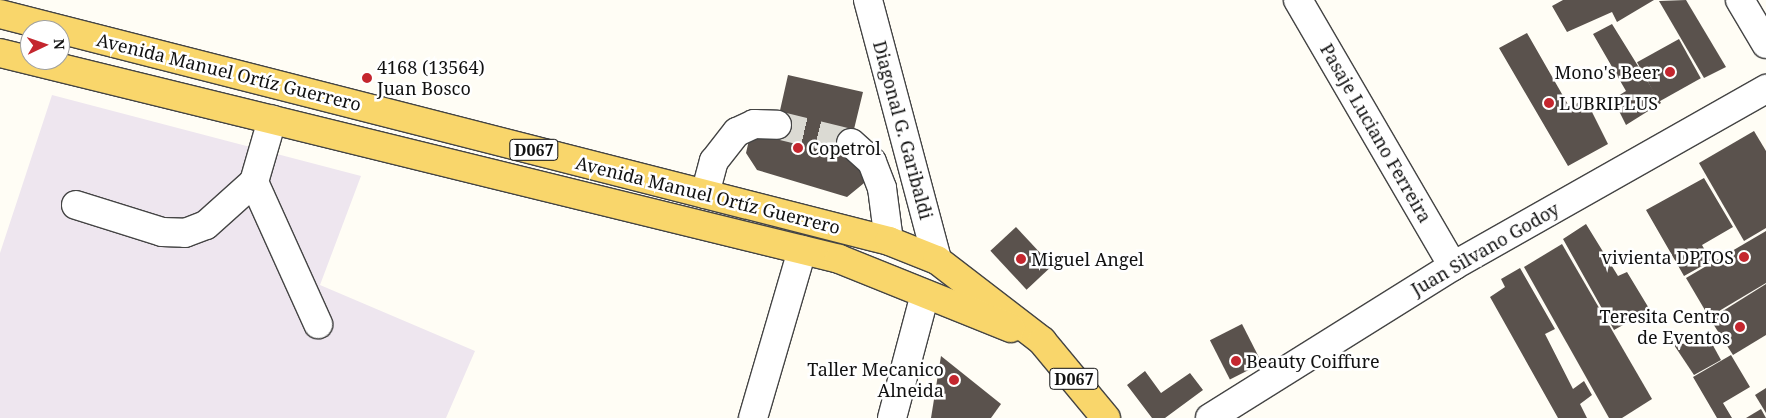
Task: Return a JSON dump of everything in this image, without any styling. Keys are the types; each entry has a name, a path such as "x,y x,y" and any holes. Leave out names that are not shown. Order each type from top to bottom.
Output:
{"main road":[{"name":"Avenida Manuel Ortíz Guerrero","path":"0,14 889,241 937,260 1042,340 1106,418"},
{"name":"Avenida Manuel Ortíz Guerrero","path":"0,54 839,259 1042,340"}],"street":[{"name":"Diagonal G. Garibaldi","path":"868,0 937,260"},
{"name":"Pasaje Luciano Ferreira","path":"1298,0 1453,266"},
{"path":"1740,0 1766,44"},
{"name":"Juan Silvano Godoy","path":"1210,418 1453,266 1766,89"},
{"path":"76,205 162,232 185,233 206,225 254,182 272,120"},
{"path":"705,194 714,161 737,132 754,124 777,125"},
{"path":"851,143 872,162 882,188 889,241"},
{"path":"254,182 318,324"},
{"path":"882,188 919,193"},
{"path":"752,418 802,250"},
{"path":"892,418 925,294"}],"shaded area":[{"path":"52,95 361,176 320,285 475,351 446,418 0,418 0,253"}],"building":[{"path":"1563,0 1654,0 1617,22 1612,12 1567,32 1552,6"},
{"path":"1686,0 1726,67 1704,78 1659,1"},
{"path":"1612,24 1661,103 1626,125 1613,99 1626,91 1593,34"},
{"name":"LUBRIPLUS","path":"1527,33 1570,108 1585,98 1608,144 1568,166 1499,48"},
{"name":"Mono's Beer","path":"1679,39 1701,78 1659,102 1637,62"},
{"name":"Copetrol","path":"788,75 863,92 848,154 869,179 847,197 757,170 746,153 751,131 774,137"},
{"path":"1754,131 1766,151 1766,228 1744,241 1699,163"},
{"path":"1704,178 1733,227 1702,245 1711,261 1684,276 1646,210"},
{"path":"1586,224 1618,276 1627,272 1650,310 1614,330 1563,239"},
{"name":"Miguel Angel","path":"1016,227 1052,266 1027,290 990,251"},
{"name":"vivienta DPTOS","path":"1766,231 1766,283 1709,317 1686,278"},
{"path":"1562,244 1652,399 1622,418 1609,418 1524,267"},
{"path":"1520,268 1555,329 1545,334 1573,389 1584,381 1592,395 1580,404 1587,418 1558,418 1490,297 1505,287 1501,279"},
{"name":"Teresita Centro de Eventos","path":"1766,284 1766,335 1733,355 1710,319"},
{"path":"1242,324 1262,363 1230,380 1210,340"},
{"path":"1710,340 1721,360 1694,375 1674,345"},
{"path":"1731,355 1750,387 1723,403 1732,418 1717,418 1693,377"},
{"name":"Taller Mecanico Alneida","path":"941,356 1001,404 991,418 931,418"},
{"path":"1145,371 1161,393 1190,373 1203,390 1165,418 1152,418 1127,385"},
{"path":"1766,388 1766,413 1755,395"},
{"path":"1761,409 1766,418 1746,418"}],"tunnel":[{"path":"777,125 851,143"}],"place":[{"name":"Mono's Beer","path":"1670,72"},
{"name":"4168 (13564) Juan Bosco","path":"367,78"},
{"name":"LUBRIPLUS","path":"1549,103"},
{"name":"Copetrol","path":"798,148"},
{"name":"vivienta DPTOS","path":"1744,257"},
{"name":"Miguel Angel","path":"1021,259"},
{"name":"Teresita Centro de Eventos","path":"1740,327"},
{"name":"Beauty Coiffure","path":"1236,361"},
{"name":"Taller Mecanico Alneida","path":"954,380"}]}
